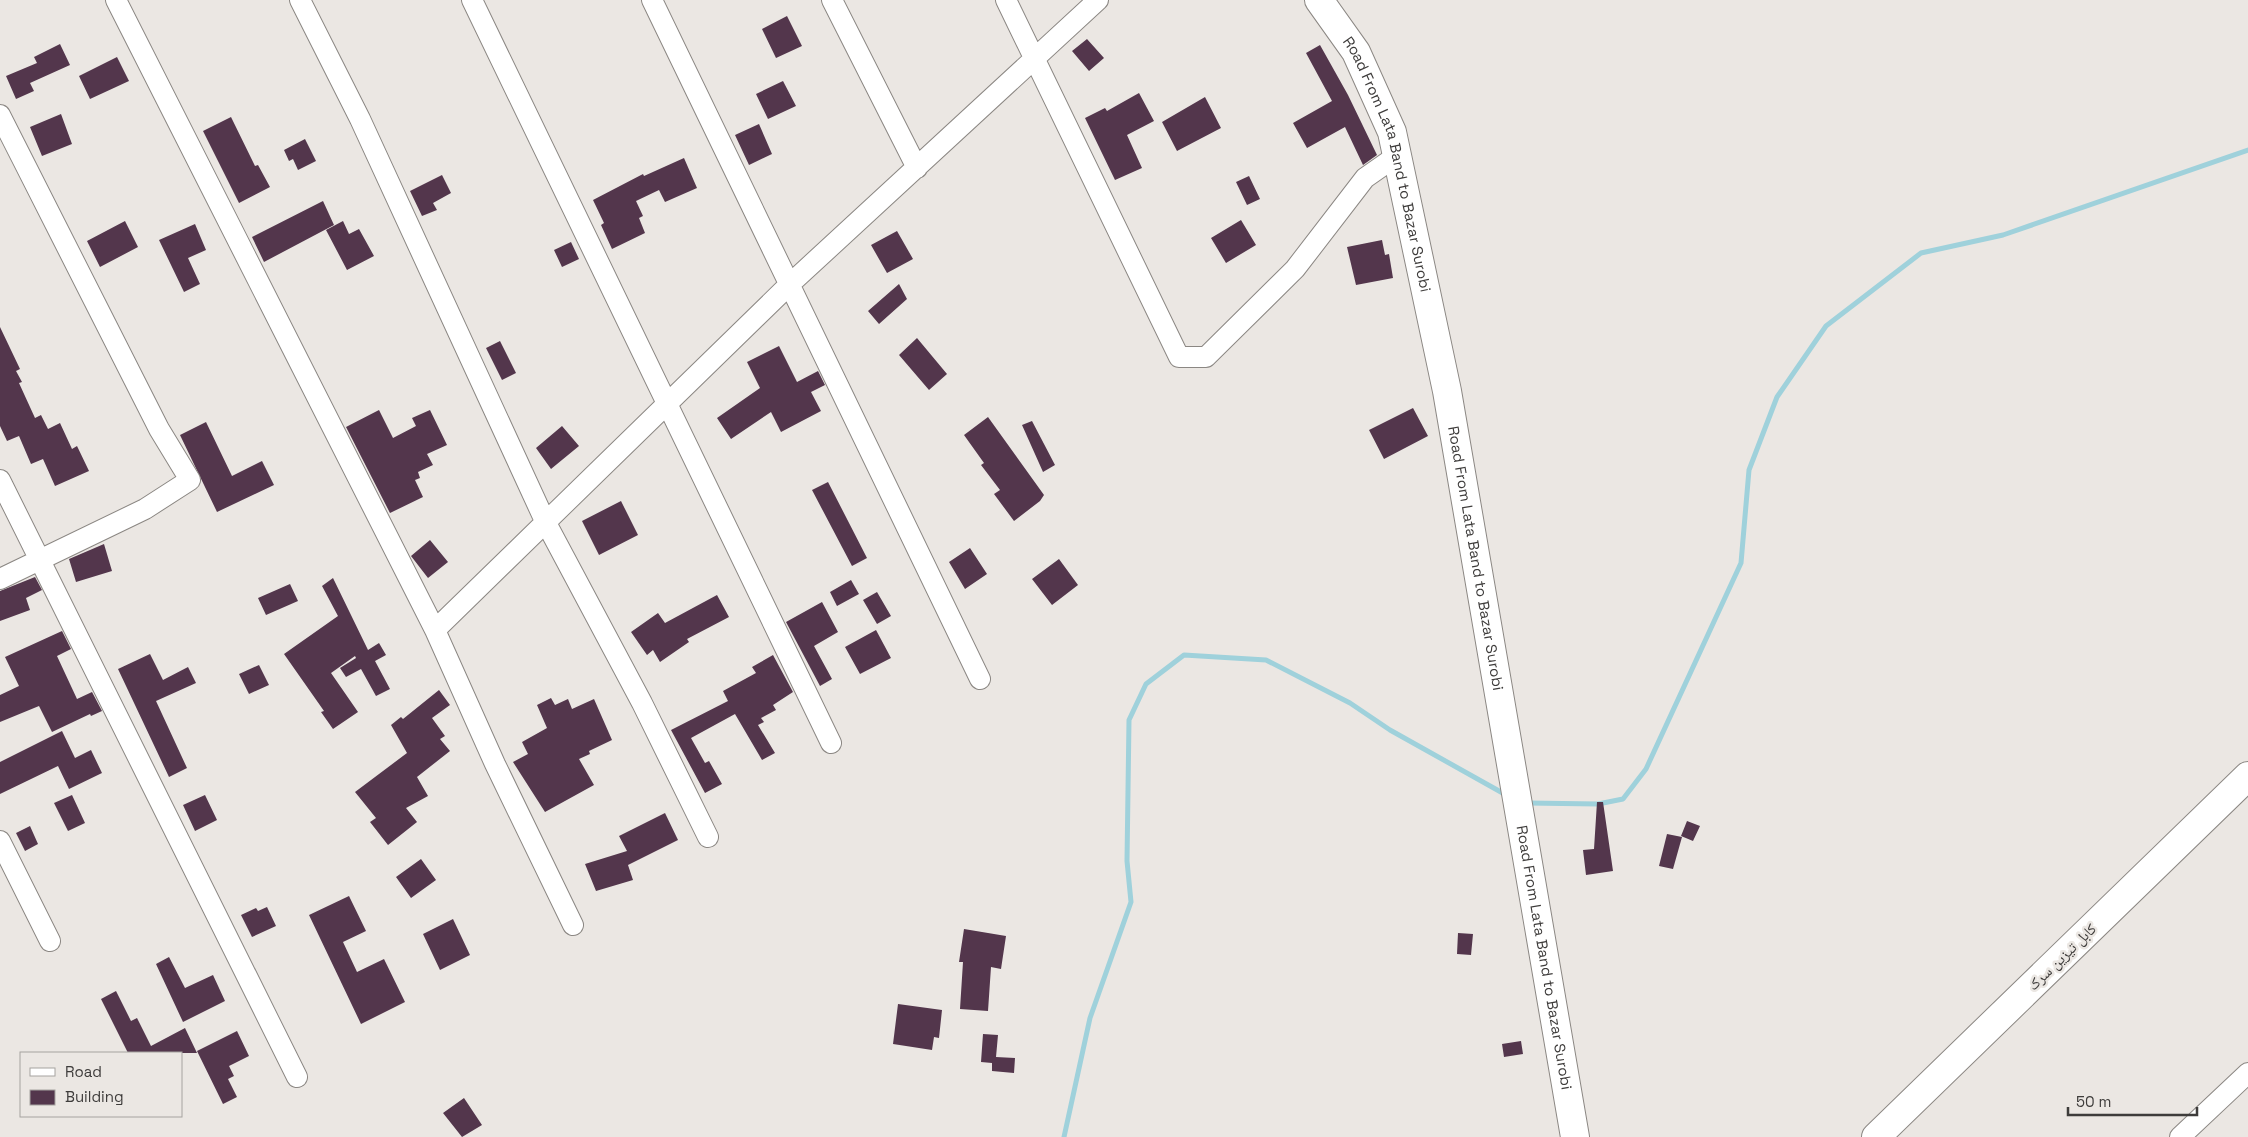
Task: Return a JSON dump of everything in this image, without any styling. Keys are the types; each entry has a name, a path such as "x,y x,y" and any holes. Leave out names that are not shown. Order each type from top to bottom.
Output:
{"main road":[{"name":"Road From Lata Band to Bazar Surobi","path":"1319,0 1356,52 1392,132 1395,157 1447,391 1575,1137"},
{"name":"کابل تیزین سرک","path":"1876,1137 2248,776"}],"street":[{"path":"116,0 435,630 495,764 573,925"},
{"path":"300,0 360,119 545,521 642,703 708,837"},
{"path":"472,0 831,743"},
{"path":"652,0 980,679"},
{"path":"832,0 917,168"},
{"path":"1006,0 1035,56 1179,357 1206,357 1295,269 1365,178 1395,157"},
{"path":"435,630 790,284 917,168 1035,56 1098,0"},
{"path":"0,115 155,420 190,480 145,509 0,579"},
{"path":"0,480 297,1077"},
{"path":"0,841 50,941"},
{"path":"2180,1137 2248,1073"}],"building":[{"path":"787,16 802,46 776,58 762,29"},
{"path":"1087,39 1104,58 1089,71 1072,51"},
{"path":"60,44 70,65 30,83 34,91 16,99 6,76 37,63 34,57"},
{"path":"1320,45 1348,95 1377,155 1363,165 1345,127 1307,148 1293,123 1332,101 1306,53"},
{"path":"117,57 129,81 90,99 79,76"},
{"path":"783,81 796,106 768,119 756,94"},
{"path":"1139,93 1154,121 1127,135 1142,168 1115,180 1085,118 1105,108 1107,111"},
{"path":"1205,97 1221,128 1177,151 1162,122"},
{"path":"61,114 72,144 42,156 30,127"},
{"path":"231,117 255,166 258,165 270,187 239,203 203,131"},
{"path":"759,124 772,154 749,165 735,135"},
{"path":"305,139 316,161 298,170 293,159 289,161 284,150"},
{"path":"684,158 697,188 665,202 659,190 636,201 643,216 639,218 645,233 612,249 601,225 604,223 593,200 643,174 644,176"},
{"path":"442,175 451,193 433,203 437,210 422,216 410,191"},
{"path":"1249,176 1260,199 1247,205 1236,182"},
{"path":"323,201 334,225 264,262 252,237"},
{"path":"1241,220 1256,245 1226,263 1211,238"},
{"path":"125,221 138,247 100,267 87,241"},
{"path":"343,221 349,234 359,229 374,256 347,270 326,230"},
{"path":"195,224 206,250 188,258 200,284 184,292 159,240"},
{"path":"897,231 913,259 887,273 871,245"},
{"path":"1382,240 1385,255 1389,254 1393,278 1356,285 1347,247"},
{"path":"571,242 579,259 562,267 554,250"},
{"path":"899,284 907,299 879,324 868,311"},
{"path":"0,327 20,369 16,371 22,382 19,383 35,418 41,415 48,429 60,423 72,449 77,446 89,471 55,486 43,459 31,464 19,436 7,441 0,426"},
{"path":"917,338 947,374 929,390 899,355"},
{"path":"500,341 516,373 502,380 486,348"},
{"path":"779,346 797,382 818,371 825,385 811,392 821,411 781,432 771,412 731,439 717,418 760,388 747,362"},
{"path":"1413,408 1428,436 1384,459 1369,430"},
{"path":"379,410 393,438 416,426 412,418 430,410 447,445 427,454 433,465 418,472 420,478 415,480 423,497 390,513 346,427"},
{"path":"988,417 1044,495 1040,501 1014,521 994,494 1000,490 981,465 984,463 964,435"},
{"path":"1032,421 1055,465 1043,472 1022,425"},
{"path":"206,422 232,476 262,461 274,485 217,512 180,435"},
{"path":"562,426 579,446 551,469 536,448"},
{"path":"828,482 867,558 852,566 812,490"},
{"path":"621,501 638,535 599,555 582,521"},
{"path":"430,540 448,562 428,578 411,556"},
{"path":"104,544 112,571 76,582 69,559"},
{"path":"970,548 987,574 965,589 949,562"},
{"path":"1059,559 1078,585 1052,605 1032,579"},
{"path":"35,577 42,590 26,598 30,610 0,621 0,591"},
{"path":"333,578 368,650 379,643 386,655 375,661 390,689 376,696 361,669 346,677 340,668 356,658 355,656 331,673 358,712 333,729 321,712 324,711 284,654 338,616 322,586"},
{"path":"851,580 859,594 837,606 830,592"},
{"path":"290,584 298,601 266,615 258,598"},
{"path":"877,592 891,616 877,624 863,600"},
{"path":"717,595 729,617 687,639 689,642 660,662 653,650 647,655 631,632 658,613 665,623"},
{"path":"822,602 838,632 814,646 832,679 820,686 786,622"},
{"path":"876,630 891,658 860,674 845,647"},
{"path":"62,631 71,649 57,656 77,699 92,692 102,711 91,716 90,714 52,732 39,706 0,722 0,695 19,686 5,657"},
{"path":"150,654 163,680 188,667 196,683 156,701 187,768 169,777 118,669"},
{"path":"773,655 793,692 773,705 776,710 761,718 764,722 758,725 775,753 762,760 735,714 691,738 705,763 709,761 722,784 705,793 671,730 728,701 723,691 756,673 752,667"},
{"path":"259,665 269,685 249,694 239,674"},
{"path":"439,690 450,705 432,718 445,736 440,739 450,751 417,777 428,796 406,808 417,822 388,845 370,822 376,818 355,792 407,753 391,725 401,717 403,719"},
{"path":"551,698 555,705 568,699 572,709 594,699 612,740 589,751 590,754 579,759 594,785 545,812 513,762 528,754 522,742 547,728 537,705"},
{"path":"62,731 75,758 91,750 102,773 69,789 58,766 0,794 0,762"},
{"path":"72,795 85,823 68,831 54,803"},
{"path":"205,795 217,820 195,831 183,805"},
{"path":"1597,802 1603,802 1613,871 1586,875 1583,850 1594,849"},
{"path":"665,813 678,840 628,865 633,880 596,891 585,864 627,851 619,836"},
{"path":"1687,821 1700,826 1693,841 1681,836"},
{"path":"30,826 38,844 25,851 16,833"},
{"path":"1667,834 1682,837 1673,869 1659,866"},
{"path":"421,859 436,880 411,898 396,877"},
{"path":"349,896 366,931 343,942 357,972 384,959 405,1002 361,1024 309,915"},
{"path":"267,907 276,926 252,937 241,915 256,908 258,911"},
{"path":"453,919 470,955 440,970 423,934"},
{"path":"964,929 1006,936 1001,969 991,967 988,1011 960,1009 963,962 959,962"},
{"path":"1458,933 1473,934 1471,955 1457,954"},
{"path":"169,957 185,988 213,975 225,1001 183,1022 156,964"},
{"path":"116,991 131,1021 137,1018 151,1046 185,1028 197,1053 128,1052 101,999"},
{"path":"898,1004 942,1010 939,1038 934,1037 932,1050 893,1044"},
{"path":"237,1031 249,1056 229,1066 234,1076 228,1079 237,1097 223,1104 197,1051"},
{"path":"983,1034 998,1035 996,1057 1015,1058 1014,1073 992,1071 992,1063 981,1062"},
{"path":"1521,1041 1523,1054 1504,1057 1502,1044"},
{"path":"464,1098 482,1125 462,1137 443,1113"}],"waterway":[{"path":"1527,803 1598,804 1623,799 1646,769 1741,563 1749,470 1777,397 1826,326 1921,253 2003,235 2248,150"},
{"path":"1064,1137 1090,1018 1131,902 1127,861 1129,720 1146,684 1184,655 1266,660 1350,703 1390,730 1508,796"}]}
